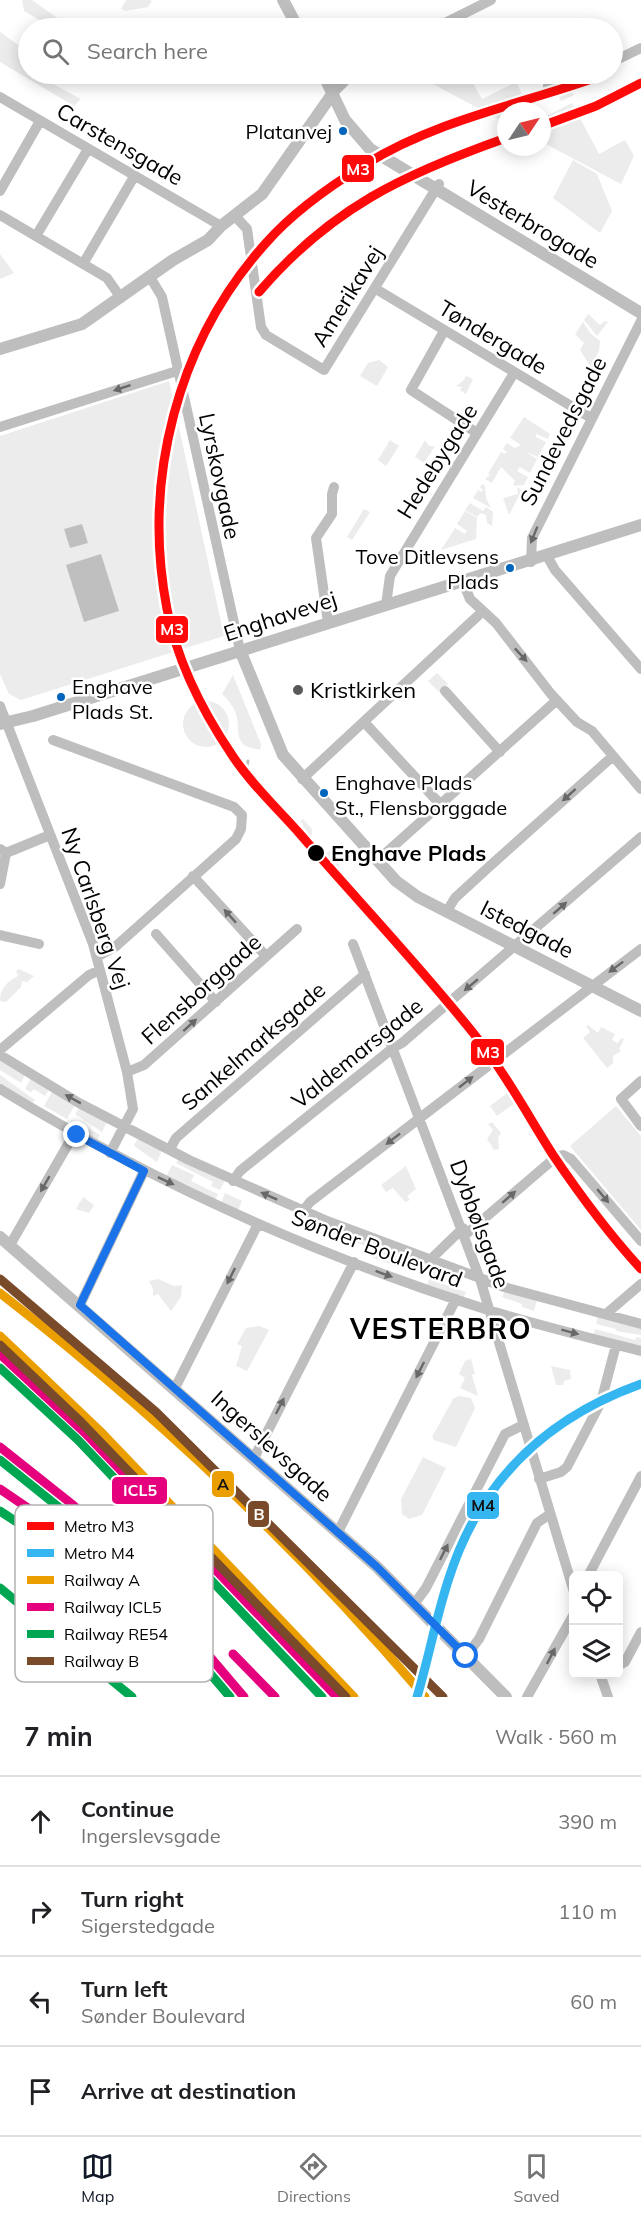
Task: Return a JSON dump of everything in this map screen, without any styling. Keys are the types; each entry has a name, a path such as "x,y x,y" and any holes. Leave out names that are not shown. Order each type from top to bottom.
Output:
{"street":[{"path":"283,0 293,18"},
{"path":"455,18 491,0"},
{"path":"623,57 641,48"},
{"name":"Vesterbrogade","path":"328,84 342,116 364,144 641,306"},
{"path":"0,349 75,327 121,298 173,260 197,248 220,226 236,216 265,191 333,93 342,84"},
{"path":"548,86 552,84"},
{"name":"Carstensgade","path":"0,97 220,226"},
{"path":"0,191 40,121"},
{"path":"36,236 88,149"},
{"path":"83,264 135,175"},
{"name":"Vesterbrogade","path":"437,187 641,313"},
{"name":"Amerikavej","path":"236,216 247,229 261,327 266,335 324,370 376,290 437,187"},
{"path":"0,215 107,278 121,298"},
{"name":"Lyrskovgade","path":"150,277 162,297 240,650"},
{"name":"Tøndergade","path":"376,290 591,418"},
{"name":"Sundevedsgade","path":"531,562 532,538 641,321"},
{"path":"444,331 411,390 477,433"},
{"path":"0,427 177,371"},
{"name":"Hedebygade","path":"386,604 390,576 514,373"},
{"path":"328,622 316,538 332,514 334,487"},
{"name":"Enghavevej","path":"4,724 386,604 531,562 641,525"},
{"path":"547,556 555,570 641,669"},
{"path":"463,582 470,599 496,623 557,700 577,722 592,731 641,789"},
{"path":"302,779 483,611"},
{"path":"240,650 280,750 302,779 378,860 557,700"},
{"path":"445,691 500,752"},
{"name":"Ny Carlsberg Vej","path":"0,706 4,724 97,957 134,1106 125,1126"},
{"path":"364,722 441,805"},
{"path":"53,740 241,811 242,821 236,839 115,947 97,957"},
{"path":"447,911 455,898 613,756"},
{"path":"0,884 3,851 50,835"},
{"name":"Valdemarsgade","path":"233,1181 240,1172 402,1043 516,947 641,837"},
{"name":"Istedgade","path":"378,860 396,881 418,897 641,1011"},
{"path":"193,876 266,956"},
{"name":"Flensborggade","path":"127,1072 144,1065 297,929"},
{"path":"156,934 216,1002"},
{"path":"0,935 39,944"},
{"name":"Dybbølsgade","path":"353,944 464,1232 569,1575"},
{"path":"303,1211 310,1202 641,949"},
{"path":"0,1050 89,975 100,970"},
{"name":"Sankelmarksgade","path":"170,1149 176,1138 365,974"},
{"name":"Sønder Boulevard","path":"0,1055 79,1103 233,1181 303,1211 480,1279 641,1324"},
{"path":"641,1081 621,1100 641,1126"},
{"name":"Sønder Boulevard","path":"0,1089 110,1154 258,1224 354,1262 489,1310 641,1351"},
{"path":"110,1154 125,1126"},
{"path":"5,1241 74,1134"},
{"path":"430,1260 435,1252 464,1232 556,1157 563,1155 571,1159 641,1241"},
{"path":"80,1305 144,1171"},
{"path":"175,1388 258,1224"},
{"name":"Ingerslevsgade","path":"5,1241 338,1532 415,1603 506,1697"},
{"path":"254,1458 354,1262"},
{"path":"606,1314 641,1284"},
{"path":"338,1532 456,1299"},
{"path":"539,1479 561,1472 567,1467 601,1402 616,1345"},
{"path":"415,1603 426,1588 505,1434 523,1425"},
{"path":"590,1571 641,1476"},
{"path":"466,1656 479,1639 537,1523 550,1514"},
{"path":"527,1697 569,1621"},
{"path":"623,1663 641,1632"},
{"path":"602,1679 608,1697"}],"shaded area":[{"path":"22,0 32,0 57,18 36,18 24,11"},
{"path":"126,0 152,1 148,7 125,11 121,9"},
{"path":"0,32 18,45 18,73 0,62"},
{"path":"37,84 53,84 81,99 74,106"},
{"path":"433,84 474,84 482,99 512,84 517,84 526,102 497,102 497,118"},
{"path":"566,84 574,95 561,101 557,92 567,87"},
{"path":"572,103 599,154 625,140 634,156 621,184 551,147 551,114"},
{"path":"573,160 597,174 612,211 600,233 553,198"},
{"path":"0,254 14,273 0,279"},
{"path":"588,314 600,325 605,321 608,322 597,336 584,320"},
{"path":"583,322 591,334 600,341 599,351 591,367 580,350 584,343 575,334"},
{"path":"379,360 388,367 377,386 360,376 368,363"},
{"path":"466,376 473,379 466,394 460,390 462,387 456,386"},
{"path":"169,381 224,636 21,700 9,694 0,674 0,436"},
{"path":"524,417 550,434 548,439 536,434 536,437 546,442 538,457 526,452 537,459 530,473 520,467 517,471 528,477 524,485 515,486 513,484 515,481 501,467 492,483 485,479 490,475 488,474 501,452 505,454 507,452 503,449 507,443 515,448 521,445 510,438"},
{"path":"390,440 399,446 386,466 378,460"},
{"path":"425,440 429,446 435,446 424,463 415,457"},
{"path":"482,484 485,486 486,498 491,508 473,498 478,490 481,492 483,490 480,487"},
{"path":"517,487 522,490 509,515 503,498 518,494"},
{"path":"470,503 483,511 486,507 493,512 492,526 487,523 486,515 481,513 477,517 465,510"},
{"path":"364,509 370,512 352,540 347,537"},
{"path":"465,511 477,518 476,539 441,550 455,528 465,534 467,531 457,524"},
{"path":"82,524 88,543 70,548 64,529"},
{"path":"101,554 119,611 84,622 66,565"},
{"path":"437,673 448,684 439,692 428,681"},
{"path":"233,675 261,744 260,750 243,744 240,739 237,716 230,702 222,694"},
{"path":"206,701 222,708 229,724 222,740 206,747 190,740 183,724 190,708"},
{"path":"303,819 312,829 311,843 307,846 292,829 295,826 299,830 304,825 300,821"},
{"path":"331,850 340,860 338,872 333,874 315,853 327,853"},
{"path":"19,969 34,976 27,982 22,981 21,987 6,1002 0,1001 3,989 7,983 18,976 16,971"},
{"path":"588,1025 598,1033 601,1027 615,1034 612,1040 617,1043 622,1038 624,1039 619,1049 621,1051 613,1056 613,1063 607,1068 583,1038 590,1032 586,1026"},
{"path":"0,1059 25,1075 21,1083 0,1070"},
{"path":"0,1075 35,1100 32,1104 0,1085"},
{"path":"31,1078 49,1089 45,1096 34,1089 31,1092 25,1089"},
{"path":"52,1092 75,1105 67,1119 44,1106"},
{"path":"507,1093 515,1103 497,1116 490,1106"},
{"path":"616,1106 641,1136 641,1230 570,1146"},
{"path":"80,1107 107,1122 102,1132 75,1114"},
{"path":"72,1120 100,1135 96,1142 68,1126"},
{"path":"492,1122 501,1133 498,1138 499,1149 494,1150 487,1139 493,1130 488,1124"},
{"path":"138,1138 162,1150 157,1162 134,1146"},
{"path":"179,1158 225,1180 220,1190 211,1186 213,1182 176,1163"},
{"path":"172,1165 194,1175 191,1181 218,1194 215,1201 166,1177"},
{"path":"406,1166 416,1189 407,1196 410,1200 405,1202 393,1188 386,1192 381,1185"},
{"path":"225,1193 242,1201 238,1211 221,1203"},
{"path":"83,1197 94,1205 89,1213 76,1209"},
{"path":"329,1226 372,1243 370,1248 326,1231"},
{"path":"376,1244 406,1255 401,1268 371,1257"},
{"path":"424,1262 451,1271 448,1280 421,1270"},
{"path":"158,1279 174,1286 182,1285 181,1297 171,1311 158,1294 153,1296 153,1289 149,1281"},
{"path":"429,1279 466,1292 463,1299 427,1286"},
{"path":"505,1290 537,1300 534,1311 502,1297"},
{"path":"598,1316 641,1328 641,1335 616,1331 616,1329 596,1324"},
{"path":"259,1326 269,1330 247,1371 236,1366 242,1346 237,1344 246,1328"},
{"path":"595,1329 635,1340 636,1337 641,1338 641,1348 593,1336"},
{"path":"471,1359 475,1374 472,1375 478,1396 460,1388 465,1378 459,1374 465,1361"},
{"path":"551,1366 570,1370 571,1379 564,1381 563,1385 556,1385"},
{"path":"458,1396 471,1398 475,1408 456,1447 434,1440 432,1437 453,1399"},
{"path":"423,1457 446,1468 422,1515 409,1519 402,1514 401,1499"}],"waterway":[{"path":"244,779 248,761"}],"metro line":[{"name":"M3","path":"551,123 596,106 641,83"},
{"name":"M3","path":"576,84 453,123 394,148 326,190 288,220 266,243 235,282 209,324 189,368 174,415 164,463 159,511 160,560 171,628 184,667 201,704 239,766 410,958 474,1034 574,1185 641,1269"},
{"name":"M3","path":"259,292 314,238 371,197 434,165 497,141"},
{"name":"M4","path":"417,1697 440,1607 462,1543 498,1483 521,1457 575,1415 641,1384"}],"rail line":[{"name":"B","path":"0,1279 156,1412 443,1697"},
{"name":"A","path":"0,1293 114,1386 223,1484 327,1588 425,1697"},
{"name":"A","path":"0,1336 102,1433 171,1505"},
{"name":"B","path":"0,1345 81,1422 161,1505"},
{"name":"ICL5","path":"0,1354 85,1433 154,1505"},
{"name":"RE54","path":"0,1368 78,1440 140,1505"},
{"name":"ICL5","path":"0,1447 73,1505"},
{"name":"RE54","path":"0,1460 56,1505"},
{"name":"ICL5","path":"0,1489 23,1505"},
{"name":"RE54","path":"0,1511 15,1521"},
{"name":"A","path":"213,1549 354,1697"},
{"name":"B","path":"213,1559 346,1697"},
{"name":"ICL5","path":"213,1567 337,1697"},
{"name":"RE54","path":"213,1582 322,1697"},
{"name":"RE54","path":"0,1588 15,1600"},
{"name":"ICL5","path":"233,1654 275,1697"},
{"name":"ICL5","path":"213,1661 244,1697"},
{"name":"RE54","path":"213,1677 230,1697"},
{"name":"RE54","path":"114,1682 132,1697"}],"place":[{"name":"Platanvej","path":"343,131"},
{"name":"Tove Ditlevsens Plads","path":"510,568"},
{"name":"Kristkirken","path":"298,690"},
{"name":"Enghave Plads St.","path":"61,697"},
{"name":"Enghave Plads St., Flensborggade","path":"324,793"},
{"name":"Enghave Plads","path":"316,853"}],"district":[{"name":"VESTERBRO","path":"441,1329"}],"route":[{"path":"77,1135 144,1171 80,1305 377,1567 466,1656"}]}
